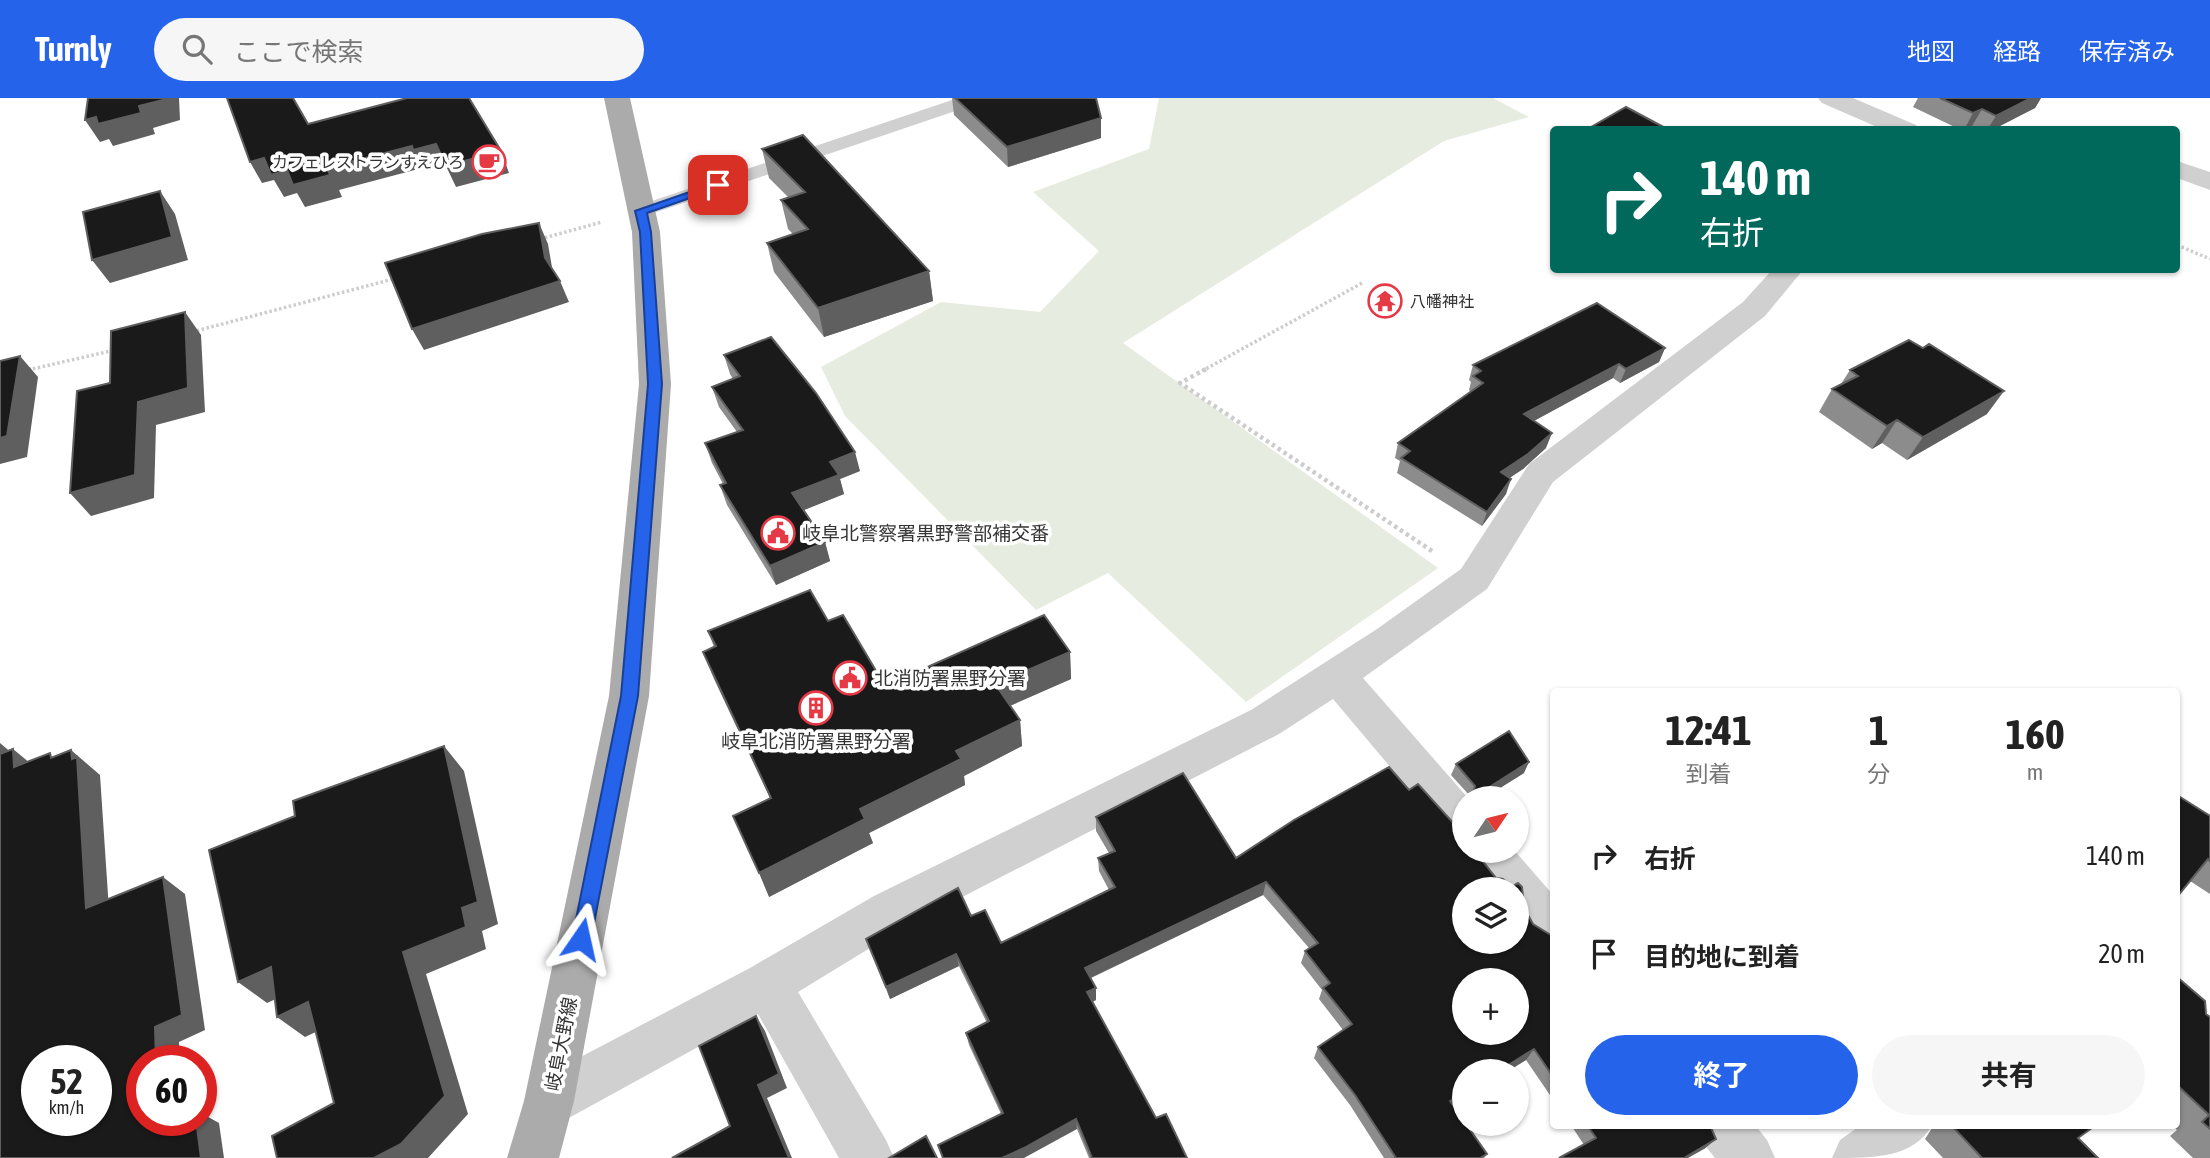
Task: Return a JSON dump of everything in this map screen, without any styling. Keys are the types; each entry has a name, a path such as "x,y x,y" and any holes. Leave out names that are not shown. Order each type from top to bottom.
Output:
{"main road":[{"name":"岐阜大野線","path":"533,1158 549,1101 629,696 655,384 646,232 617,98"}],"street":[{"path":"1831,98 1898,126"},
{"path":"2180,170 2210,182"},
{"path":"549,1101 768,984 890,911 1265,722 1337,676 1474,579 1541,473 1754,309 1785,273"},
{"path":"1337,676 1452,810"},
{"path":"1497,863 1550,925"},
{"path":"768,984 868,1158"},
{"path":"1724,1129 1749,1158"},
{"path":"1858,1158 1901,1129"}],"lane":[{"path":"641,211 976,98"}],"path":[{"path":"534,240 641,211"},
{"path":"2180,246 2210,259"},
{"path":"187,333 401,277"},
{"path":"1364,282 1180,383 1474,579"},
{"path":"27,370 121,348"}],"shaded area":[{"path":"1159,98 1493,98 1529,117 1444,141 1123,343 1438,568 1246,702 1108,573 1036,610 845,416 821,367 941,302 1040,312 1099,251 1033,192 1149,149"}],"building":[{"path":"88,98 167,99 139,106 141,113 98,124 96,117 85,120"},
{"path":"227,98 293,98 308,124 407,98 469,98 501,151 446,166 436,144 413,150 412,146 327,168 330,175 293,185 287,170 271,175 264,158 250,162"},
{"path":"955,98 1096,98 1101,118 1007,147"},
{"path":"1940,98 2031,98 1996,116 1982,109 1973,113"},
{"path":"1626,107 1662,126 1593,126"},
{"path":"803,135 929,271 818,308 767,243 808,229 781,200 805,192 762,149"},
{"path":"160,191 172,237 92,260 83,212"},
{"path":"539,223 545,258 560,281 412,329 385,263 482,234"},
{"path":"1597,303 1665,348 1626,369 1619,364 1524,414 1552,433 1528,454 1501,472 1511,479 1487,512 1401,458 1410,451 1398,443 1483,383 1473,376 1481,371 1473,365"},
{"path":"185,312 188,388 138,402 135,475 70,493 77,391 110,383 111,331"},
{"path":"771,337 816,393 855,452 830,462 839,475 792,493 825,542 770,566 720,485 726,483 705,443 743,430 712,387 740,376 724,355"},
{"path":"1909,340 1923,348 1929,344 2004,391 1923,437 1897,420 1887,426 1832,389 1858,376 1850,370"},
{"path":"20,356 7,436 0,438 0,361"},
{"path":"810,590 828,621 843,615 885,686 1044,615 1070,652 995,684 1020,720 956,751 961,759 860,809 865,819 759,873 733,816 771,798 703,652 716,646 708,631"},
{"path":"1509,731 1529,762 1491,786 1475,786 1456,764"},
{"path":"444,746 478,902 462,908 466,927 403,952 445,1096 401,1144 374,1158 277,1158 272,1136 334,1103 308,1002 277,1017 271,967 238,982 209,850 295,816 293,801"},
{"path":"13,749 14,767 50,753 51,758 71,750 72,759 77,757 86,908 163,877 182,1015 155,1027 156,1045 126,1045 126,1136 198,1136 201,1158 0,1158 0,754"},
{"path":"1389,767 1409,790 1418,784 1452,822 1452,863 1484,863 1495,877 1452,877 1452,954 1529,954 1529,917 1533,924 1550,935 1550,1072 1534,1049 1518,1059 1452,1059 1452,1136 1474,1136 1487,1154 1480,1158 1396,1158 1355,1095 1318,1047 1352,1024 1323,988 1330,983 1305,951 1318,943 1266,882 1085,968 1096,988 1087,992 1156,1118 1166,1114 1187,1158 1092,1158 1076,1119 1002,1158 943,1158 938,1145 1003,1113 966,1033 989,1021 956,954 886,987 866,939 958,888 971,916 985,910 1001,943 1115,887 1098,858 1115,851 1096,817 1183,773 1236,858 1294,820"},
{"path":"2180,797 2210,816 2210,861 2208,859 2180,893"},
{"path":"2180,980 2205,1001 2206,1014 2210,1017 2210,1129 2202,1122 2209,1115 2180,1088"},
{"path":"756,1016 779,1074 758,1085 789,1158 672,1158 730,1126 699,1046"},
{"path":"1590,1129 1712,1129 1716,1139 1684,1158 1559,1158 1596,1138"},
{"path":"1955,1129 2090,1129 2078,1138 2098,1158 1982,1158"},
{"path":"926,1136 937,1158 889,1158"}],"place":[{"name":"カフェレストランすえひろ","path":"489,162"},
{"name":"八幡神社","path":"1385,301"},
{"name":"岐阜北警察署黒野警部補交番","path":"778,533"},
{"name":"北消防署黒野分署","path":"850,678"},
{"name":"岐阜北消防署黒野分署","path":"816,708"}],"route":[{"path":"581,939 629,696 648,472 655,384 646,232 641,211 718,185"}]}
